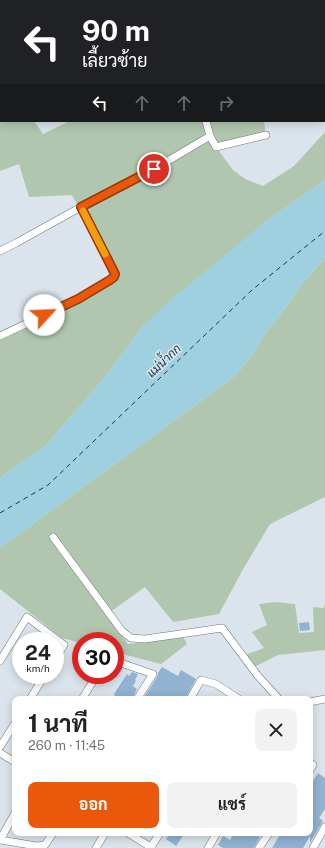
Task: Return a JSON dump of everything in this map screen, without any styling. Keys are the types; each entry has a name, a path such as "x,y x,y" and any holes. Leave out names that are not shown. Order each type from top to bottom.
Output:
{"street":[{"path":"206,122 210,136 216,147 266,135"},
{"path":"0,251 166,162 210,136"},
{"path":"0,336 78,299 114,277 115,274 81,207"},
{"path":"53,537 122,631 131,638 145,639 222,628 258,676 276,696"},
{"path":"18,632 27,617 47,632"},
{"path":"0,661 12,641"},
{"path":"124,664 153,674 139,696"},
{"path":"192,696 201,680 216,684 234,696"},
{"path":"32,696 39,684"},
{"path":"84,696 91,684"},
{"path":"313,701 325,699"},
{"path":"0,747 12,728"},
{"path":"0,753 12,760"},
{"path":"12,818 0,840 37,846 44,845 51,836"},
{"path":"313,848 325,827"},
{"path":"96,848 104,836"},
{"path":"133,836 152,848 158,836"},
{"path":"209,848 215,836"},
{"path":"259,848 267,836"}],"green space":[{"path":"0,122 35,122 43,134 68,122 264,122 266,135 216,147 233,170 245,179 263,186 294,166 325,132 325,179 323,182 270,218 143,326 105,377 46,445 0,478 0,336 113,277 117,278 72,195 29,197 19,164 0,171"},
{"path":"325,258 325,497 270,524 219,614 173,622 145,587 106,615 119,632 72,632 72,641 64,639 64,632 54,632 0,589 0,548 236,375 253,354 264,335 302,284"},
{"path":"275,602 295,604 299,633 314,632 313,607 324,608 325,603 325,650 278,655 252,668 245,655 264,648 252,632 267,625 259,604"},
{"path":"183,637 187,644 161,664 124,654 124,639 128,644"}],"water":[{"name":"แม่น้ำกก","path":"325,179 325,258 302,284 264,335 253,354 236,375 0,548 0,478 46,445 105,377 143,326 174,297 270,218 323,182"}],"building":[{"path":"309,622 310,630 300,631 299,623"},
{"path":"162,667 178,676 181,670 196,679 187,696 145,696"},
{"path":"132,672 138,674 133,686 137,689 134,696 114,696 120,684 124,684 124,679 127,674 129,676"},
{"path":"318,773 325,778 325,809 319,818 323,821 310,843 310,836 313,836 313,781"},
{"path":"168,836 183,836 176,846 166,839"},
{"path":"223,836 230,840 232,836 260,837 254,848 223,848 218,845"},
{"path":"279,836 310,836 303,848 272,848"}],"ferry route":[{"path":"0,513 48,485 252,290 325,231"}],"slow traffic":[{"path":"83,211 105,254"}],"route":[{"path":"44,315 78,299 114,277 115,274 81,207 154,169"}]}
